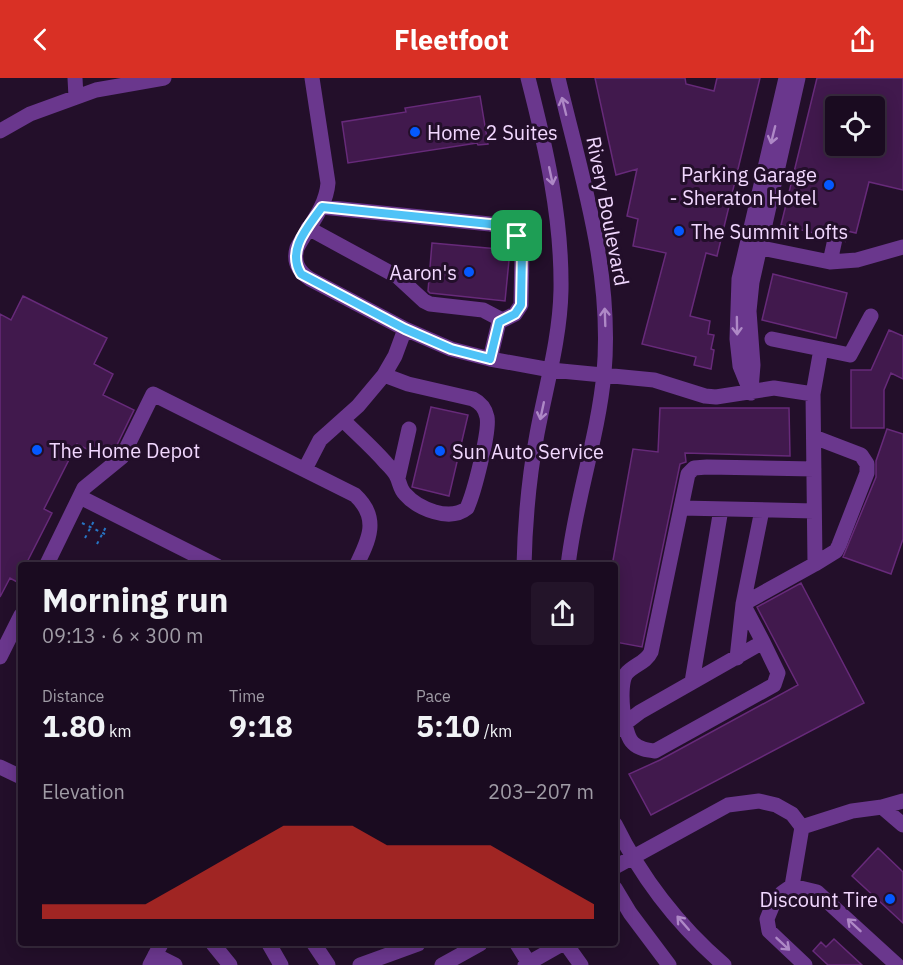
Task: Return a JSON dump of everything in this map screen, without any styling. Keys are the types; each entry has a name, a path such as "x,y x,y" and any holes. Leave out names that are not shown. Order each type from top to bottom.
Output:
{"street":[{"path":"75,78 76,97"},
{"path":"0,130 30,114 96,90 165,78"},
{"path":"312,78 327,176 327,195 295,255 297,268 301,274 405,329 451,349 490,359 551,370 654,380 705,396 751,393 774,388 813,394"},
{"path":"524,562 530,479 537,433 551,370 561,290 560,242 554,190 528,78"},
{"name":"Rivery Boulevard","path":"558,78 599,253 605,316 604,376 597,424 569,562"},
{"path":"753,247 786,78"},
{"path":"751,393 740,366 737,339 739,279 753,247 798,78"},
{"path":"322,207 490,224 504,226 512,231 521,242 521,305 515,314 502,320 497,326 490,359"},
{"path":"308,228 398,277 424,301 442,306 483,310 502,320"},
{"path":"830,262 835,239"},
{"path":"753,247 830,262 857,260 903,247"},
{"path":"772,339 850,355 871,316"},
{"path":"305,469 320,440 358,406 384,375 395,356 405,329"},
{"path":"815,564 813,394 821,349"},
{"path":"342,420 385,462 398,478 407,497 424,507 446,514 465,510 470,501 488,419 485,410 477,401 408,384 384,375"},
{"path":"48,562 84,488 122,457 153,394 348,490 361,500 368,510 370,533 358,562"},
{"path":"398,478 409,429"},
{"path":"743,604 815,564 836,551 839,545 867,473 867,464 861,455 814,437"},
{"path":"743,604 778,673 774,685 655,751 645,750 633,744 620,728 623,682 626,675 649,657 651,652 688,474 694,468 707,467 814,469"},
{"path":"80,497 209,562"},
{"path":"681,508 814,512"},
{"path":"692,682 721,509"},
{"path":"736,658 743,604 762,510"},
{"path":"0,657 18,621"},
{"path":"620,728 640,712 763,642"},
{"path":"0,767 18,776"},
{"path":"802,827 903,800"},
{"path":"618,865 728,805 759,801 776,805 792,814 802,827 792,886 774,902 767,920 769,931 805,965"},
{"path":"882,807 903,825"},
{"path":"618,830 658,894 697,939 724,965"},
{"path":"792,886 817,892 897,965"},
{"path":"618,893 669,965"},
{"path":"215,946 230,965"},
{"path":"270,946 281,965"},
{"path":"315,946 328,965"},
{"path":"360,965 383,961 414,946"},
{"path":"442,965 476,946"},
{"path":"518,946 528,964 560,946"},
{"path":"566,946 581,965"},
{"path":"156,955 175,965"}],"path":[{"path":"86,538 96,516"},
{"path":"81,522 109,536"},
{"path":"98,544 108,522"}],"building":[{"name":"The Summit Lofts","path":"595,78 685,78 686,84 714,91 717,78 760,78 717,256 706,253 690,316 710,321 708,334 714,335 711,369 694,365 696,357 642,344 666,253 633,246 638,219 627,216 637,169 616,175"},
{"name":"Parking Garage - Sheraton Hotel","path":"817,78 903,78 903,190 869,182 856,233 847,231 845,240 842,232 838,230 831,230 826,236 781,225"},
{"name":"Home 2 Suites","path":"480,96 488,144 478,145 477,143 348,163 342,122 406,112 405,108"},
{"name":"Aaron's","path":"432,243 510,250 505,301 430,293 428,291"},
{"path":"773,274 847,293 836,338 762,320"},
{"name":"The Home Depot","path":"23,296 107,338 94,364 113,374 103,395 134,410 114,451 105,458 77,444 44,509 52,513 27,562 18,562 17,582 10,578 0,597 0,314 11,320"},
{"path":"889,330 903,336 903,379 891,373 884,390 884,428 851,428 851,370 871,370"},
{"name":"Sun Auto Service","path":"431,407 468,415 449,496 412,487"},
{"path":"660,408 789,408 790,456 685,453 686,462 680,464 642,647 618,643 618,562 613,562 633,449 658,452"},
{"path":"887,429 903,434 903,539 891,574 843,557 876,477 876,461"},
{"path":"801,583 864,703 651,815 629,774 660,760 798,685 757,607"},
{"name":"Discount Tire","path":"878,848 903,872 903,923 852,876"},
{"path":"834,939 862,965 828,965 813,951 821,942 826,947"}],"place":[{"name":"Home 2 Suites","path":"415,132"},
{"name":"Parking Garage - Sheraton Hotel","path":"829,185"},
{"name":"The Summit Lofts","path":"679,231"},
{"name":"Aaron's","path":"469,272"},
{"name":"The Home Depot","path":"37,450"},
{"name":"Sun Auto Service","path":"440,451"},
{"name":"Discount Tire","path":"890,899"}],"route":[{"path":"322,207 504,226 517,236 521,242 522,251 521,305 515,314 499,322 490,359 451,349 405,329 301,274 295,261 297,248 322,207"}]}
